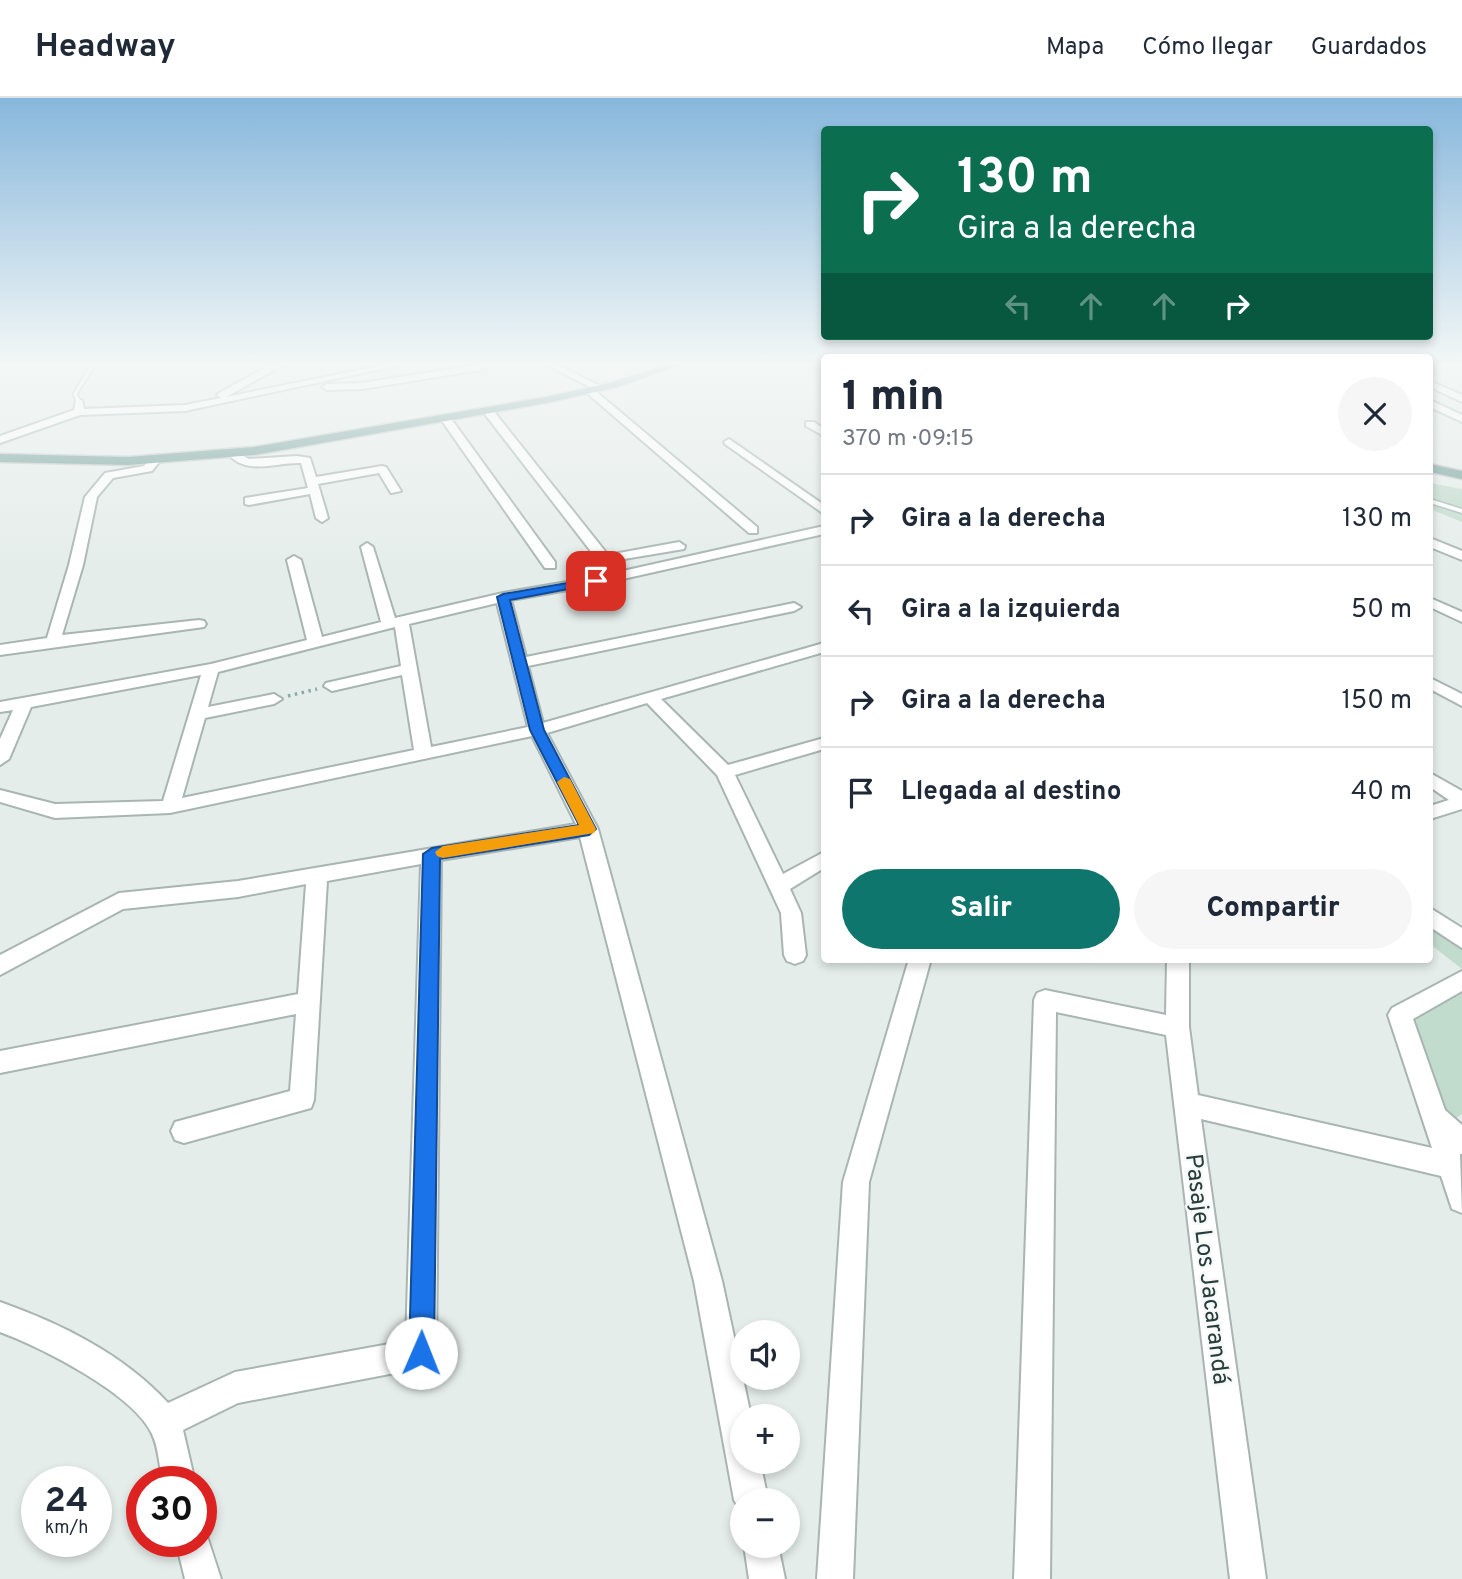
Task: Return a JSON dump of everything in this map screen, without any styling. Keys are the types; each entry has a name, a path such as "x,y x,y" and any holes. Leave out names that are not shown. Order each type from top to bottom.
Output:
{"main road":[{"path":"0,458 154,461 233,454 350,434"},
{"path":"1433,469 1462,475"}],"street":[{"path":"457,434 550,565"},
{"path":"506,434 605,560 679,546"},
{"path":"644,434 752,530"},
{"path":"729,442 821,508"},
{"path":"233,454 241,461 307,461 322,518"},
{"path":"53,641 76,565 91,497 109,475 148,469 154,461"},
{"path":"249,501 382,469 395,491"},
{"path":"0,707 211,669 503,597 596,581 821,531"},
{"path":"1433,542 1462,556"},
{"path":"367,547 395,622 408,669 423,752"},
{"path":"294,560 316,643"},
{"path":"503,597 537,730 589,829 708,1281 732,1404"},
{"path":"1433,604 1462,618"},
{"path":"520,663 794,607"},
{"path":"0,650 199,624"},
{"path":"0,796 55,811 170,807 537,730 821,648"},
{"path":"170,807 211,669"},
{"path":"332,686 408,669"},
{"path":"1433,685 1462,701"},
{"path":"650,697 725,772 791,913 795,955"},
{"path":"198,714 274,699"},
{"path":"0,759 24,703"},
{"path":"725,772 821,744"},
{"path":"1433,781 1462,801"},
{"path":"1433,812 1462,801"},
{"path":"0,966 119,901 238,889 589,829"},
{"path":"164,1422 235,1388 421,1353 432,854"},
{"path":"778,887 821,861"},
{"path":"184,1131 302,1100 317,875"},
{"path":"1433,918 1462,939"},
{"path":"835,1579 856,1182 919,963"},
{"name":"Pasaje Los Jacarandá","path":"1178,963 1178,1027 1248,1579"},
{"path":"1462,979 1400,1015 1462,1199"},
{"path":"1032,1579 1045,1000 1178,1027"},
{"path":"0,1062 308,1002"},
{"path":"1187,1104 1451,1165"},
{"path":"1434,1116 1462,1142"},
{"path":"0,1317 61,1342 97,1364 132,1391 164,1422 175,1466"},
{"path":"197,1557 203,1579"},
{"path":"763,1558 767,1579"}],"lane":[{"path":"1433,502 1462,511"}],"path":[{"path":"274,699 332,686"}],"green space":[{"path":"1433,484 1462,489 1462,522 1433,510"},
{"path":"1433,926 1462,948 1462,969 1433,946"},
{"path":"1462,989 1462,1114 1448,1124 1409,1018"}],"slow traffic":[{"path":"443,852 589,829 564,782"}],"route":[{"path":"421,1353 432,854 589,829 537,730 503,597 596,581"}]}
